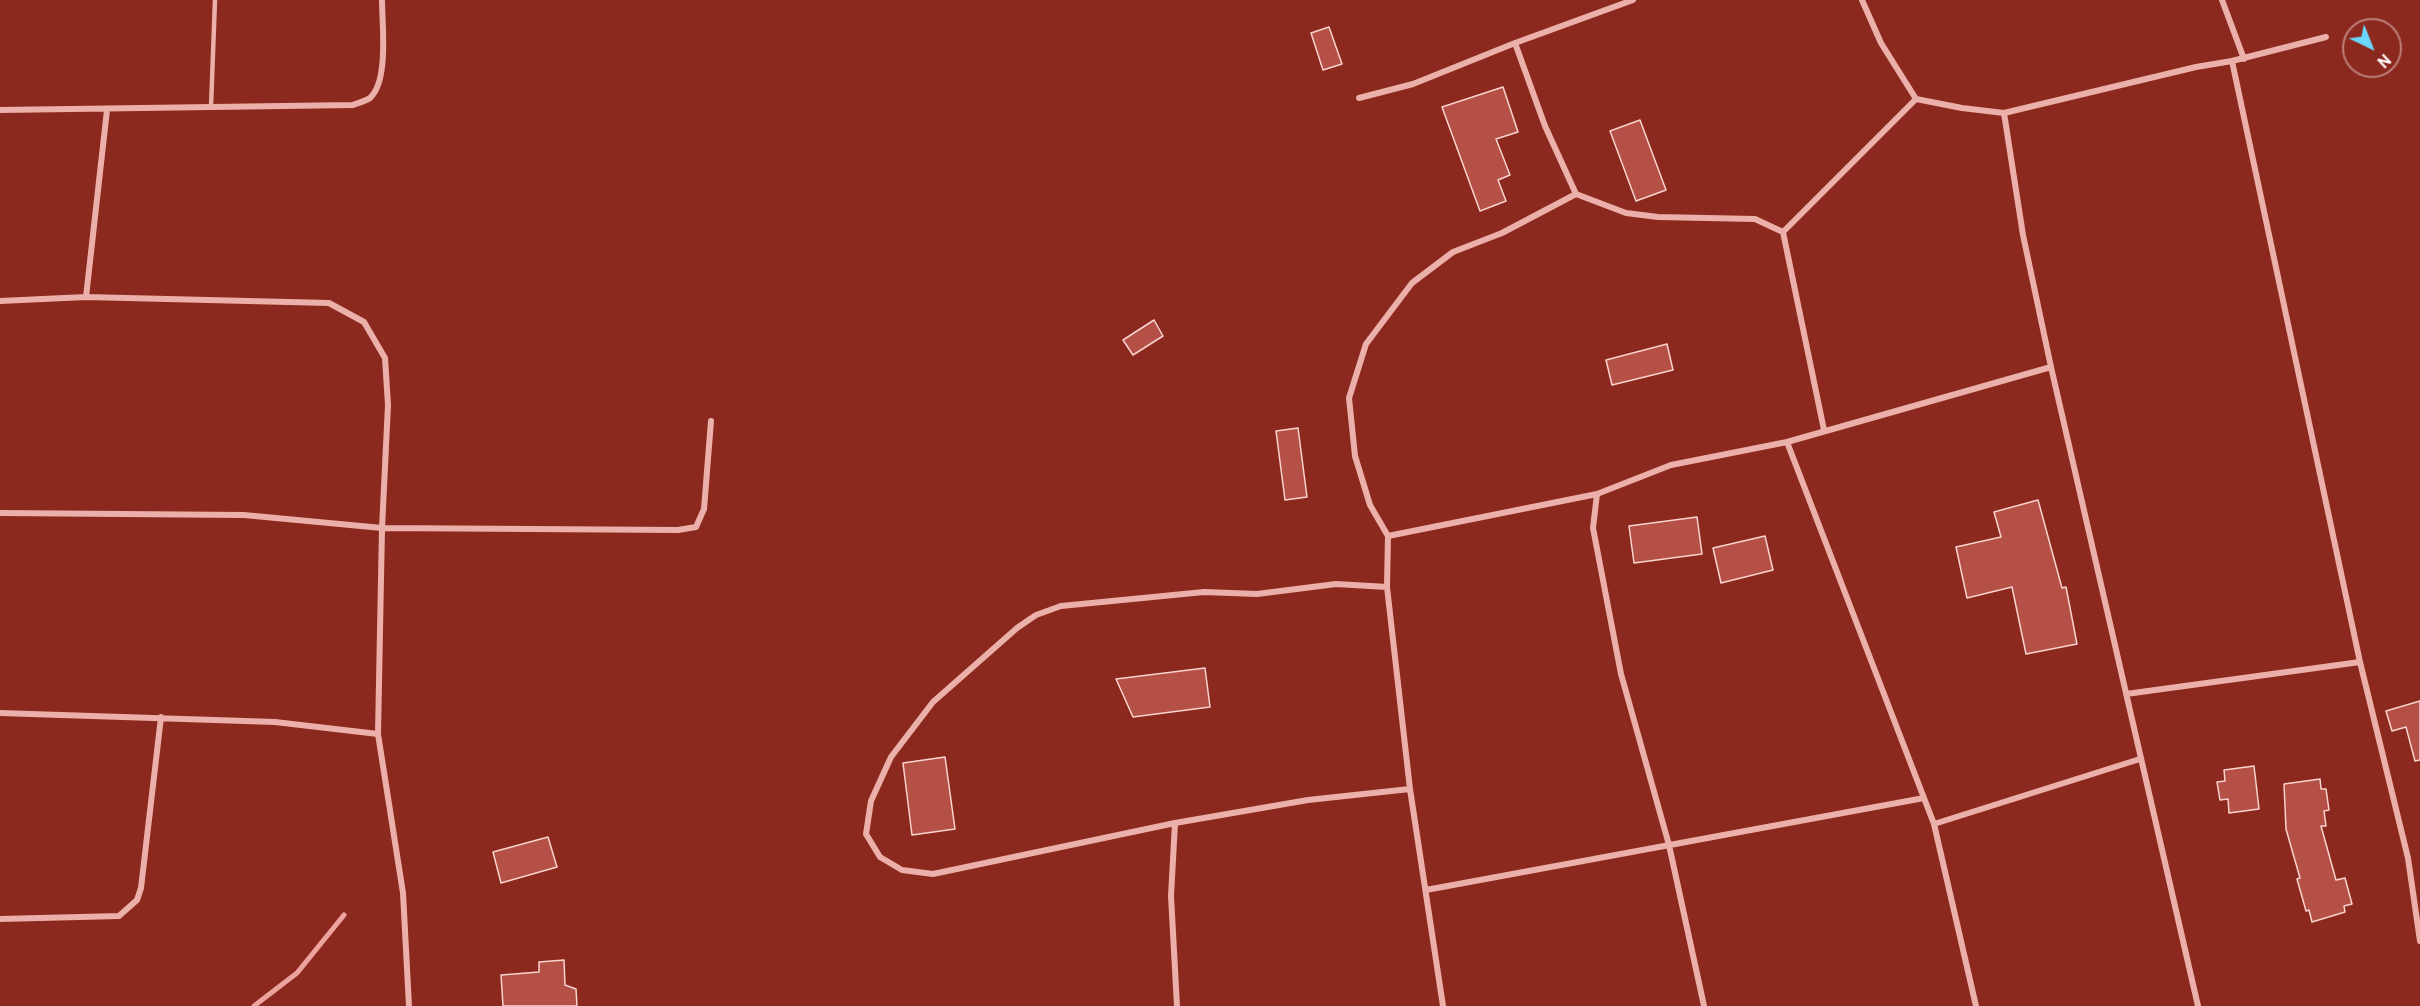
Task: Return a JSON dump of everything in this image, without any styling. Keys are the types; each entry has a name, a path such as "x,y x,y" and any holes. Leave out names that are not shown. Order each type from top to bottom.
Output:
{"street":[{"path":"0,110 353,105 369,99 379,86 382,66 382,0"},
{"path":"1359,98 1413,84 1515,43 1633,0"},
{"path":"1862,0 1881,43 1916,99 2004,113 2196,67 2244,59 2326,37"},
{"path":"2222,0 2244,59"},
{"path":"1515,43 1545,126 1576,194 1626,213 1658,217 1755,219 1783,232"},
{"path":"2232,61 2360,662 2408,858 2420,941"},
{"path":"1783,232 1916,99"},
{"path":"86,297 106,110"},
{"path":"2004,113 2023,235 2051,367 2198,1006"},
{"path":"1443,1006 1410,789 1387,587 1388,536 1370,505 1355,456 1348,398 1366,344 1412,283 1453,252 1502,233 1576,194"},
{"path":"1783,232 1824,430"},
{"path":"0,301 86,297 329,303 364,321 385,358 388,405 382,528 378,734 403,893 409,1006"},
{"path":"1388,536 1597,494 1671,465 1787,442 2051,367"},
{"path":"0,513 244,515 382,528 678,530 696,527 704,509 711,421"},
{"path":"1787,442 1934,824 1976,1006"},
{"path":"1597,494 1593,528 1621,674 1669,845 1704,1006"},
{"path":"1387,587 1336,584 1257,594 1204,592 1061,606 1036,615 1017,628 933,702 891,757 871,801 866,834 880,856 902,870 933,873 1174,823 1308,800 1410,789"},
{"path":"2126,694 2360,662"},
{"path":"0,712 274,722 378,734"},
{"path":"0,919 119,916 137,900 145,869 151,785 161,717"},
{"path":"1934,824 2140,759"},
{"path":"1426,890 1924,798"},
{"path":"1174,823 1171,897 1177,1006"}],"lane":[{"path":"212,107 215,0"}],"building":[{"path":"1329,27 1342,64 1323,70 1311,33"},
{"path":"1503,87 1518,132 1496,139 1510,175 1498,180 1506,201 1480,211 1442,107"},
{"path":"1640,120 1666,190 1636,201 1610,131"},
{"path":"1154,320 1163,336 1133,355 1123,340"},
{"path":"1667,344 1673,370 1612,385 1606,360"},
{"path":"1298,428 1307,497 1285,500 1276,431"},
{"path":"2038,500 2062,588 2066,587 2077,644 2026,654 2012,587 1967,598 1956,547 2001,537 1994,512"},
{"path":"1697,517 1702,554 1634,563 1629,526"},
{"path":"1765,536 1773,570 1721,583 1713,548"},
{"path":"1205,668 1210,707 1133,717 1116,679"},
{"path":"2420,701 2420,760 2415,761 2406,727 2392,731 2386,711"},
{"path":"945,757 955,829 912,835 903,763"},
{"path":"2254,766 2259,809 2229,813 2228,799 2220,800 2217,782 2225,781 2224,770"},
{"path":"2320,779 2321,789 2326,789 2329,810 2324,811 2326,826 2321,826 2336,880 2345,878 2352,904 2344,906 2345,912 2312,922 2309,910 2306,911 2297,879 2300,878 2286,829 2284,784"},
{"path":"548,837 557,867 501,883 493,852"},
{"path":"564,960 565,985 576,989 577,1006 503,1006 501,975 539,972 539,962"}],"waterway":[{"path":"254,1006 297,973 344,915"}]}
